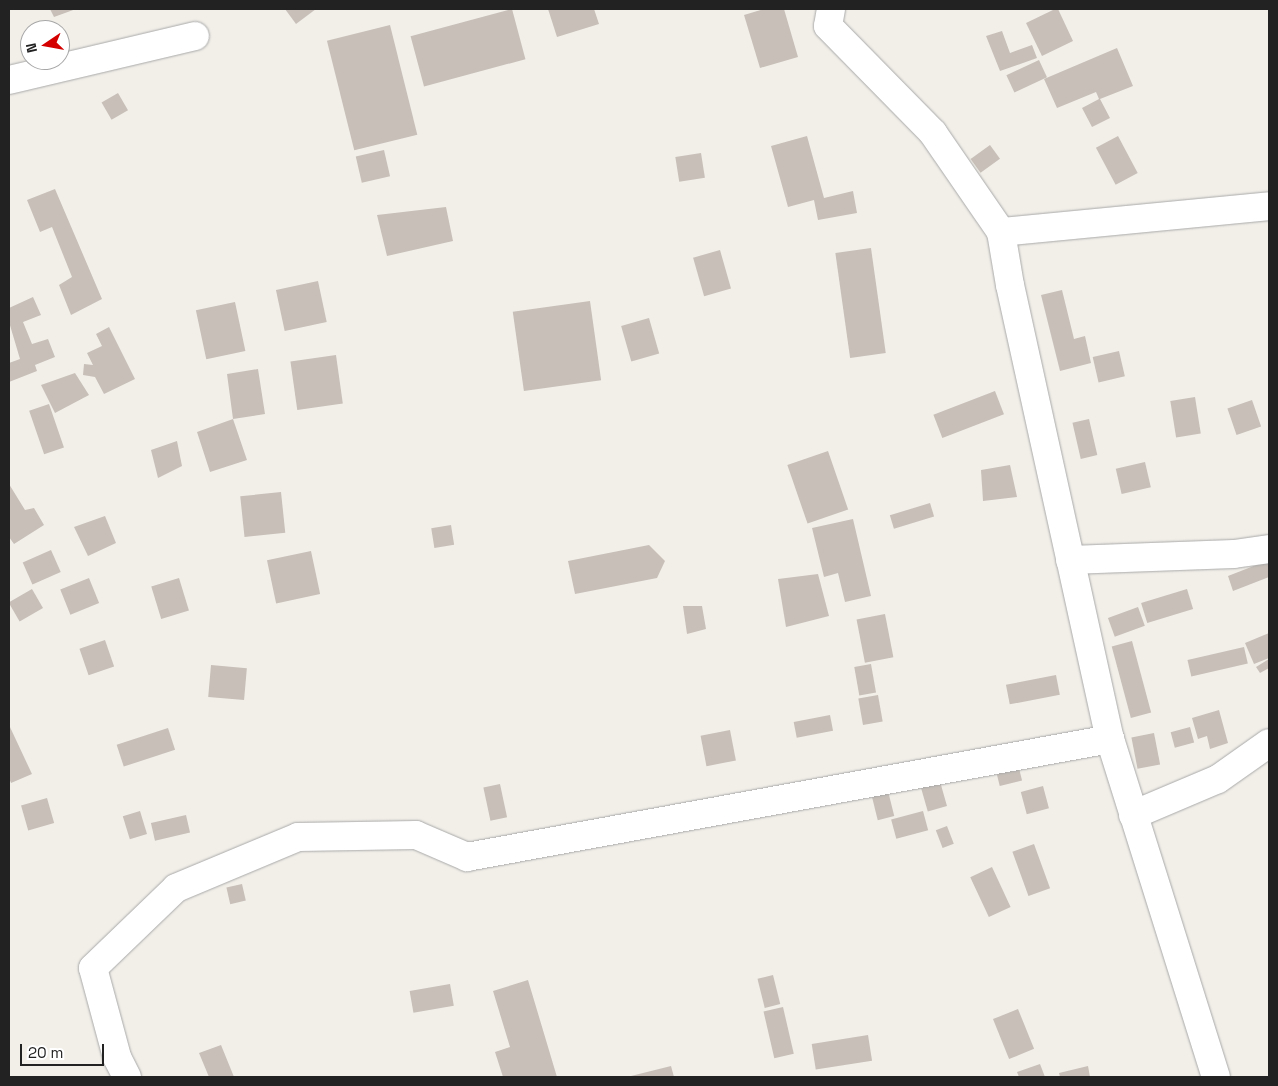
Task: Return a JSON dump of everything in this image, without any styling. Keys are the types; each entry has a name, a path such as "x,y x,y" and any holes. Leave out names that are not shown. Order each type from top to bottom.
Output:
{"street":[{"path":"831,9 828,26 933,133 1001,232 1010,285 1110,739 1216,1077"},
{"path":"9,80 195,36"},
{"path":"1001,232 1269,206"},
{"path":"1070,560 1234,554 1269,549"},
{"path":"126,1077 117,1057 93,968 176,888 298,837 416,835 467,857 1110,739"},
{"path":"1134,814 1218,779 1269,742"}],"building":[{"path":"50,9 76,9 54,17"},
{"path":"285,9 316,9 296,24"},
{"path":"512,9 525,59 424,86 411,36"},
{"path":"548,9 594,9 599,24 557,37"},
{"path":"764,9 784,9 798,57 760,68 744,15"},
{"path":"1058,9 1073,41 1042,56 1026,23"},
{"path":"390,25 417,135 354,150 327,41"},
{"path":"1002,31 1010,53 1032,45 1037,58 1000,71 986,36"},
{"path":"1117,48 1133,86 1100,99 1110,118 1092,127 1082,108 1099,99 1096,92 1057,108 1044,79"},
{"path":"1039,60 1047,77 1014,92 1006,75"},
{"path":"118,93 128,110 112,120 102,102"},
{"path":"807,136 824,198 853,191 857,213 818,220 814,200 788,207 771,146"},
{"path":"1118,136 1138,173 1116,185 1096,148"},
{"path":"990,145 1000,159 981,173 971,159"},
{"path":"384,150 390,176 362,183 356,157"},
{"path":"701,153 705,178 679,182 675,157"},
{"path":"55,189 102,299 71,315 59,285 72,277 52,227 40,232 27,200"},
{"path":"446,207 453,241 387,256 377,215"},
{"path":"871,248 886,353 850,358 835,253"},
{"path":"720,250 731,288 704,296 693,258"},
{"path":"318,281 327,322 285,331 276,290"},
{"path":"1062,290 1074,339 1085,336 1091,363 1060,371 1041,295"},
{"path":"33,297 41,315 23,322 32,344 48,339 55,357 35,365 37,371 9,382 9,363 20,359 9,322 9,308"},
{"path":"590,301 601,380 524,391 513,312"},
{"path":"235,302 245,351 206,359 196,310"},
{"path":"649,318 659,354 631,362 621,326"},
{"path":"109,327 135,379 104,394 95,377 83,375 84,364 93,365 87,353 102,346 96,334"},
{"path":"1119,351 1125,376 1099,382 1093,357"},
{"path":"336,355 343,404 297,410 290,361"},
{"path":"258,369 265,414 233,419 227,374"},
{"path":"75,373 89,395 55,413 41,385"},
{"path":"995,391 1004,414 942,438 933,415"},
{"path":"1195,397 1201,434 1176,437 1170,401"},
{"path":"1252,400 1261,426 1237,435 1227,408"},
{"path":"49,404 64,447 44,454 29,411"},
{"path":"233,419 247,460 210,472 197,432"},
{"path":"1089,419 1097,455 1081,459 1072,423"},
{"path":"177,441 182,466 158,478 151,450"},
{"path":"828,451 848,510 808,524 787,465"},
{"path":"1145,462 1151,487 1122,494 1116,469"},
{"path":"1010,465 1017,497 983,501 981,470"},
{"path":"9,484 25,510 34,508 44,525 14,544 9,537"},
{"path":"281,492 285,533 245,537 240,496"},
{"path":"930,503 934,516 894,529 890,515"},
{"path":"105,516 116,543 88,556 74,527"},
{"path":"853,519 871,596 845,602 838,573 824,577 812,528"},
{"path":"451,525 454,545 434,548 431,528"},
{"path":"649,545 665,561 657,578 575,594 568,561"},
{"path":"51,550 61,572 32,585 23,563"},
{"path":"311,551 320,594 276,603 267,560"},
{"path":"1269,560 1269,577 1233,591 1228,576"},
{"path":"818,574 829,616 786,627 778,579"},
{"path":"89,578 99,603 70,615 60,590"},
{"path":"179,578 189,611 161,619 151,586"},
{"path":"32,589 43,608 20,622 9,602"},
{"path":"1187,589 1193,609 1147,623 1141,603"},
{"path":"683,606 702,606 706,629 687,634"},
{"path":"1138,607 1145,626 1115,637 1108,618"},
{"path":"885,614 893,657 865,663 857,620"},
{"path":"1269,633 1269,658 1254,664 1245,643"},
{"path":"105,640 114,666 89,675 79,649"},
{"path":"1132,641 1151,712 1131,718 1112,646"},
{"path":"1244,647 1248,664 1191,677 1187,660"},
{"path":"1269,659 1269,668 1260,673 1256,667"},
{"path":"871,664 876,693 859,696 854,667"},
{"path":"211,665 247,668 244,700 208,697"},
{"path":"1056,675 1060,695 1010,704 1006,685"},
{"path":"878,695 883,722 863,725 858,698"},
{"path":"1219,710 1228,743 1210,749 1207,736 1198,739 1192,718"},
{"path":"830,715 833,731 797,738 794,722"},
{"path":"9,725 32,774 11,783 9,778"},
{"path":"1190,727 1194,742 1175,748 1171,732"},
{"path":"168,728 175,750 124,767 117,745"},
{"path":"730,730 736,760 706,766 701,736"},
{"path":"1154,733 1160,764 1138,769 1131,737"},
{"path":"1017,760 1022,780 1000,786 995,766"},
{"path":"939,778 947,806 928,811 920,784"},
{"path":"500,784 507,817 490,821 483,788"},
{"path":"1043,786 1049,808 1027,814 1021,792"},
{"path":"887,787 894,816 878,820 871,791"},
{"path":"47,798 54,823 28,830 21,805"},
{"path":"140,811 147,834 130,839 123,816"},
{"path":"923,811 928,830 896,839 891,820"},
{"path":"186,815 190,833 155,841 151,823"},
{"path":"947,826 954,844 943,848 936,830"},
{"path":"1034,844 1050,888 1028,896 1012,852"},
{"path":"992,867 1011,907 989,917 970,877"},
{"path":"242,884 246,901 230,904 226,888"},
{"path":"773,975 780,1004 765,1008 757,979"},
{"path":"528,980 557,1077 503,1077 495,1052 510,1047 493,991"},
{"path":"450,984 454,1006 413,1013 410,991"},
{"path":"783,1007 794,1054 774,1058 764,1011"},
{"path":"1018,1009 1034,1049 1009,1059 993,1019"},
{"path":"868,1035 872,1061 816,1070 812,1044"},
{"path":"221,1045 234,1077 209,1077 199,1053"},
{"path":"1040,1064 1045,1077 1019,1077 1017,1072"},
{"path":"671,1066 674,1077 627,1077"},
{"path":"1088,1066 1090,1077 1060,1077 1059,1073"}]}
